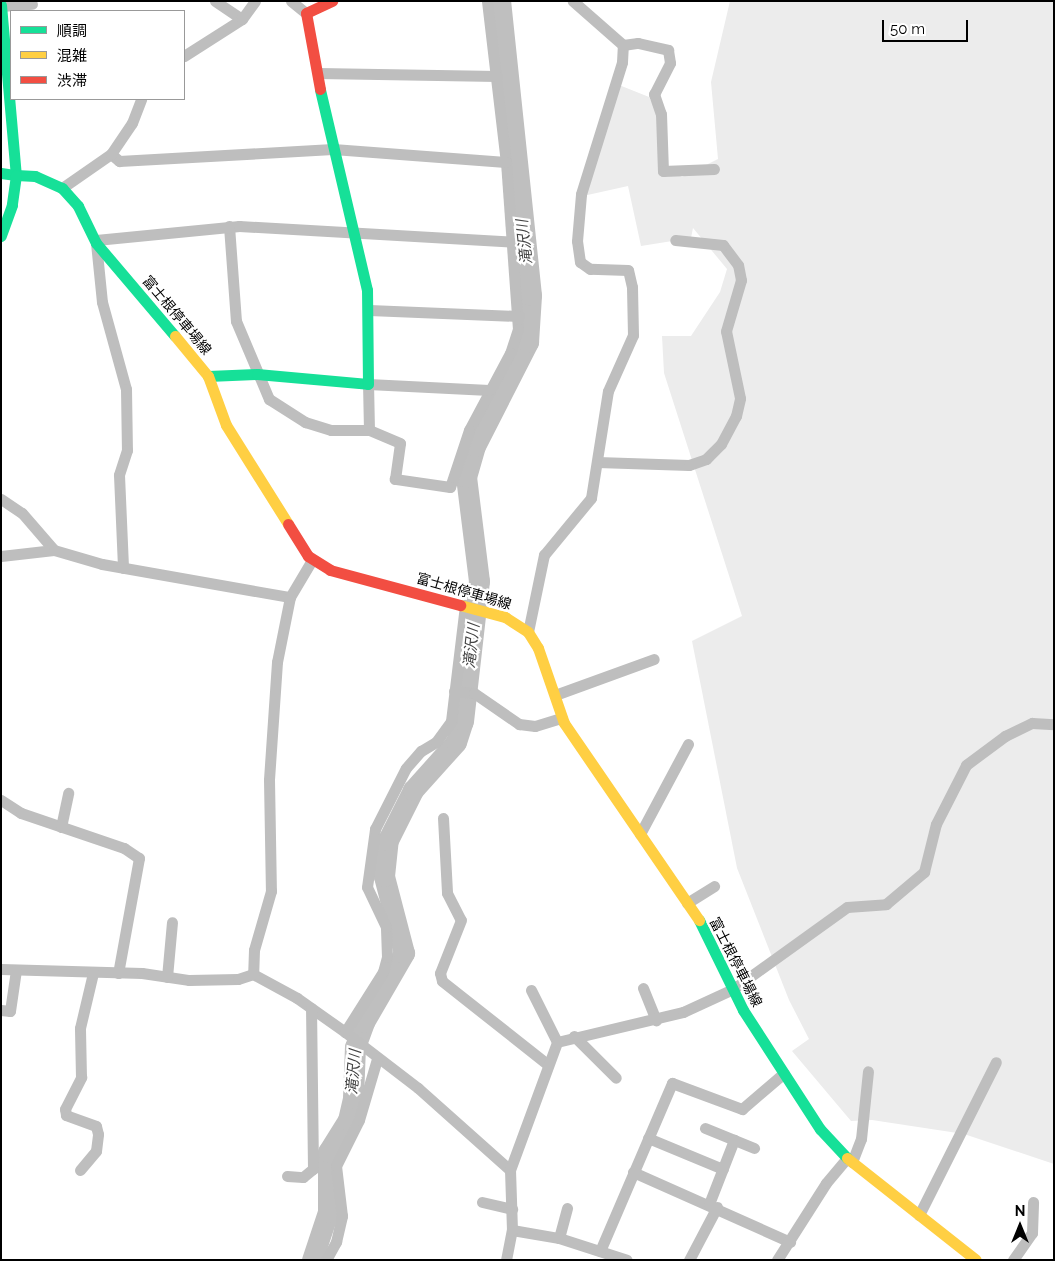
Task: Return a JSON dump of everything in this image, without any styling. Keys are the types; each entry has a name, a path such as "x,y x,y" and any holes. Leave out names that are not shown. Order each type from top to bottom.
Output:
{"main road":[{"path":"208,376 258,374 368,384 369,310 355,234 333,149 306,13 332,1"},
{"path":"1,5 7,39 5,110 16,175 12,205 1,236"},
{"name":"富士根停車場線","path":"1,173 35,176 62,188 78,206 96,241 208,376 226,425 312,560 330,570 504,617 528,632 562,718 714,946 733,989 820,1129 850,1160 976,1260"}],"street":[{"path":"215,1 242,19"},
{"path":"185,55 242,19 255,1"},
{"path":"291,1 306,13"},
{"path":"229,226 236,321 269,399 305,422 331,430 369,430 400,443 396,479 446,489 489,390 510,354 519,316 506,162 487,1"},
{"path":"573,1 624,46"},
{"path":"1,5 32,4"},
{"path":"624,46 638,43 668,50 670,63 654,94 661,114 663,171 714,169"},
{"path":"528,632 544,555 592,498 608,390 634,335 632,287 628,270 590,269 580,262 577,241 581,194 622,62 624,46"},
{"path":"318,73 497,76"},
{"path":"62,188 111,154 132,123 141,100"},
{"path":"111,154 119,161 333,149 506,162"},
{"path":"123,568 119,475 127,450 126,389 102,302 96,241 229,226 513,242"},
{"path":"597,462 689,465 706,458 721,444 736,416 740,398 726,331 741,280 738,266 723,245 675,240"},
{"path":"369,310 519,316"},
{"path":"369,430 368,384 489,390"},
{"path":"1,498 22,513 54,550"},
{"path":"1,556 54,550 123,568 290,597"},
{"path":"253,974 254,950 271,891 272,692 290,597 312,560"},
{"path":"347,1033 383,972 387,957 386,928 367,887 375,829 406,768 420,751 436,742 451,721 465,605"},
{"path":"554,696 654,659"},
{"path":"454,691 474,693 519,724 535,726 562,718"},
{"path":"506,1260 512,1230 510,1170 526,1133 546,1063 557,1042 574,1036 656,1020 733,989 848,908 886,904 924,872 936,824 966,765 1005,736 1032,723 1054,724"},
{"path":"640,834 688,744"},
{"path":"60,827 68,793"},
{"path":"1,800 21,813 124,848 139,858 118,973"},
{"path":"443,818 447,893 460,920 440,973 442,981 546,1063"},
{"path":"687,903 714,886"},
{"path":"167,977 172,922"},
{"path":"1,969 228,979 253,974 311,1008 347,1033 377,1059 418,1088 510,1170"},
{"path":"1,1010 10,1011 16,970"},
{"path":"80,1170 96,1151 98,1134 96,1126 66,1115 65,1109 81,1077 80,1028 93,973"},
{"path":"644,988 656,1020"},
{"path":"531,990 557,1042"},
{"path":"287,1176 303,1177 313,1169 311,1008"},
{"path":"574,1036 616,1078"},
{"path":"326,1260 336,1242 342,1216 336,1166 359,1120 377,1059"},
{"path":"919,1215 996,1062"},
{"path":"777,1260 826,1183 850,1160 861,1138 868,1071"},
{"path":"600,1251 672,1083 742,1109 784,1073"},
{"path":"705,1128 754,1148"},
{"path":"648,1138 723,1169"},
{"path":"689,1260 713,1205 723,1169 734,1140"},
{"path":"633,1172 713,1205 790,1242"},
{"path":"482,1202 512,1209"},
{"path":"1014,1260 1032,1233 1033,1202"},
{"path":"559,1238 567,1208"},
{"path":"512,1230 559,1238 627,1260"}],"shaded area":[{"path":"730,1 1054,1 1054,1164 964,1134 872,1120 851,1121 792,1051 809,1039 789,1000 737,868 692,641 742,616 664,373 662,336 691,336 720,292 727,269 693,228 691,238 641,246 628,186 583,196 619,85 649,97 656,110 663,166 682,177 718,159 711,82"}],"waterway":[{"name":"滝沢川","path":"312,1260 328,1212 328,1152 348,1120 353,1098 355,1047 364,1022 404,953 384,876 388,840 413,790 456,742 463,721 479,581 466,477 475,446 528,342 531,295 500,1"}],"traffic: fast":[{"path":"1,5 16,175 35,176 62,188 78,206 96,243 175,336"},
{"path":"208,376 257,374 368,384 367,290 320,89"},
{"path":"1,173 16,175 12,205 1,236"},
{"path":"699,920 743,1010 820,1129 847,1158"}],"traffic: slow":[{"path":"175,336 208,376 226,425 288,524"},
{"path":"460,605 505,617 528,632 538,648 564,723 699,920"},
{"path":"847,1158 976,1260"}],"traffic: jam":[{"path":"320,89 306,13 332,1"},
{"path":"288,524 308,556 330,570 460,605"}]}
